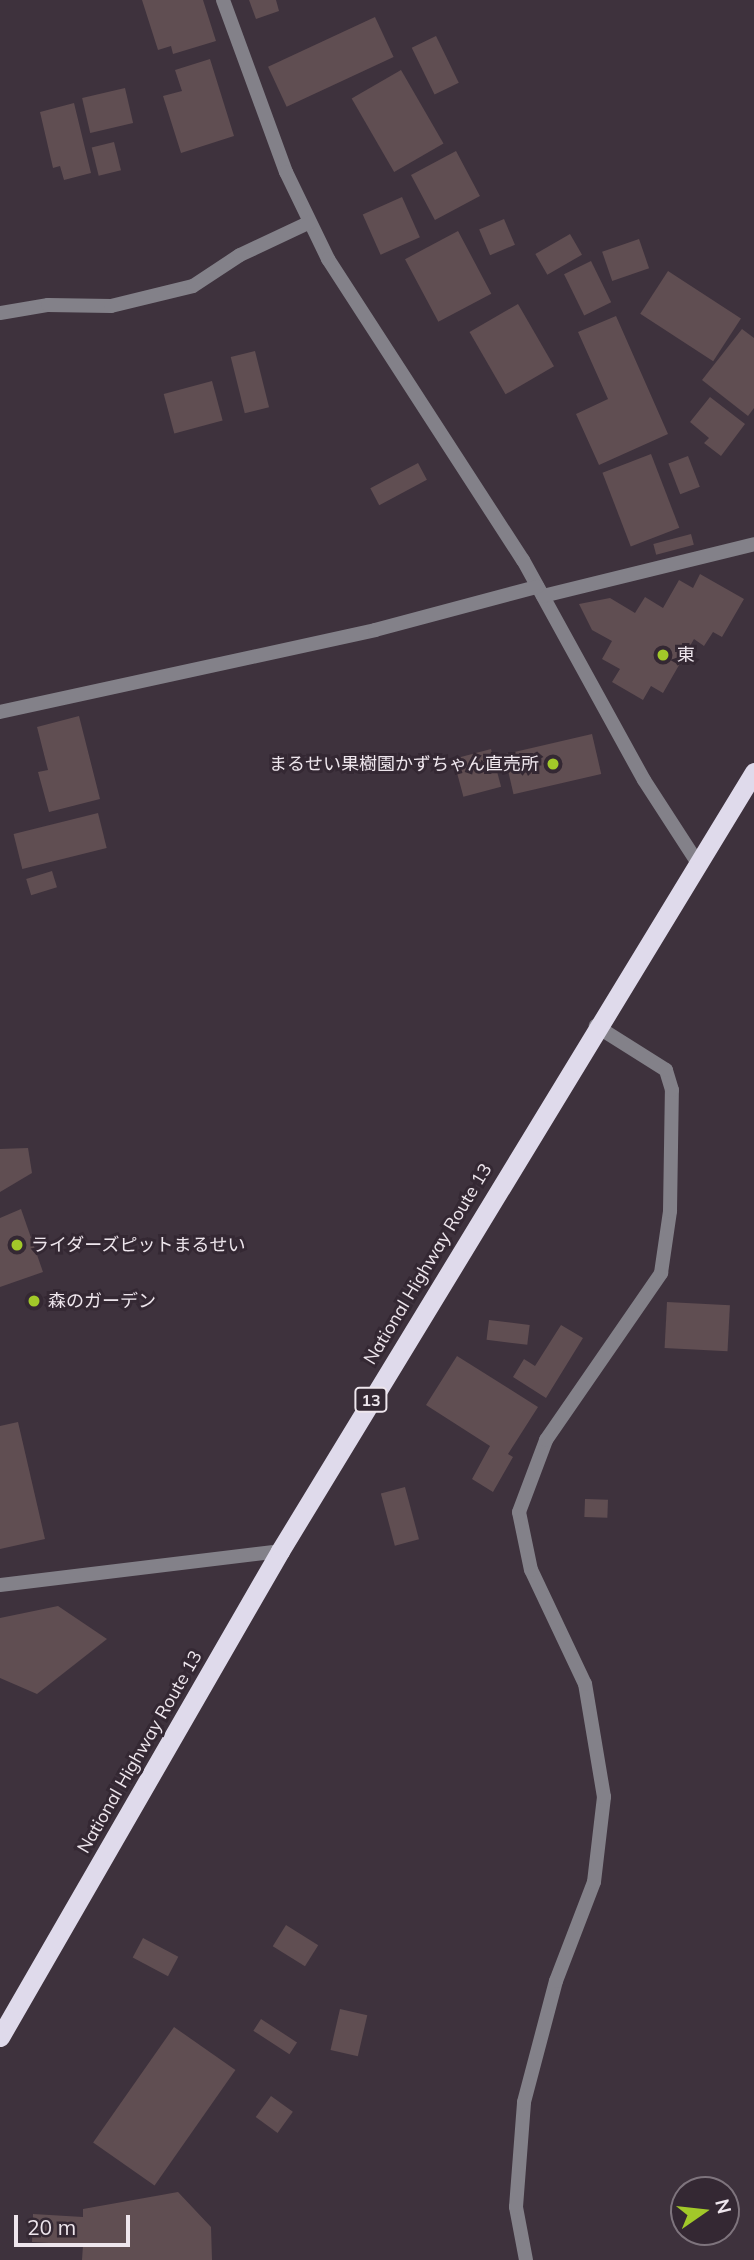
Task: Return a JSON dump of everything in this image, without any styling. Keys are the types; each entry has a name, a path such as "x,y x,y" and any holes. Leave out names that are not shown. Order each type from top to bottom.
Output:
{"highway":[{"name":"National Highway Route 13","path":"0,2037 280,1551 596,1027 754,772"}],"street":[{"path":"223,0 286,172 328,258 540,592 644,780 697,862"},
{"path":"0,313 48,305 111,306 193,286 240,255 310,222"},
{"path":"0,712 754,544"},
{"path":"526,2260 516,2207 524,2102 556,1981 594,1882 604,1797 585,1684 531,1570 519,1512 547,1440 661,1273 670,1211 673,1090 666,1070 596,1027"},
{"path":"0,1585 280,1551"}],"building":[{"path":"142,0 203,0 216,41 173,54 171,46 158,50"},
{"path":"249,0 276,0 279,11 256,19"},
{"path":"375,17 394,57 287,107 268,67"},
{"path":"436,36 459,83 435,95 412,48"},
{"path":"210,59 234,136 181,153 163,96 182,91 175,70"},
{"path":"401,70 444,144 394,172 352,98"},
{"path":"125,88 133,123 90,133 82,98"},
{"path":"74,103 91,173 64,180 60,166 53,168 40,112"},
{"path":"114,142 121,170 99,176 92,148"},
{"path":"456,151 480,196 435,220 411,175"},
{"path":"402,197 420,237 381,255 363,214"},
{"path":"504,219 515,245 490,255 479,230"},
{"path":"458,231 491,294 438,322 405,259"},
{"path":"570,234 582,255 547,275 535,254"},
{"path":"639,239 649,268 612,281 602,252"},
{"path":"591,261 611,302 584,315 564,274"},
{"path":"668,271 741,318 713,361 640,314"},
{"path":"518,304 554,366 506,394 470,332"},
{"path":"616,316 668,434 599,465 576,414 608,399 578,332"},
{"path":"742,329 754,338 754,408 748,416 702,380"},
{"path":"255,351 269,407 245,413 231,357"},
{"path":"212,381 223,421 174,434 164,394"},
{"path":"710,397 745,424 721,456 704,443 709,438 690,422"},
{"path":"651,454 679,528 631,546 602,473"},
{"path":"688,456 700,487 680,494 668,464"},
{"path":"418,463 427,480 379,505 370,488"},
{"path":"691,534 694,545 656,555 653,544"},
{"path":"700,574 744,599 722,637 713,632 704,646 694,639 663,693 651,686 643,700 612,682 620,669 602,659 612,641 592,630 579,604 610,598 635,613 645,597 663,608 679,580 693,588"},
{"path":"79,716 100,799 49,812 38,772 48,770 37,727"},
{"name":"まるせい果樹園かずちゃん直売所","path":"592,734 601,774 514,794 504,754"},
{"path":"491,749 501,787 463,797 453,759"},
{"path":"98,813 107,848 22,869 14,834"},
{"path":"52,871 57,887 31,895 26,879"},
{"path":"28,1148 32,1173 0,1192 0,1149"},
{"name":"ライダーズピットまるせい","path":"21,1209 43,1272 0,1287 0,1218"},
{"path":"667,1302 730,1305 728,1351 665,1348"},
{"path":"489,1320 530,1325 527,1345 487,1340"},
{"path":"561,1325 583,1338 546,1398 513,1377 524,1359 535,1366"},
{"path":"457,1356 538,1407 508,1454 513,1457 493,1492 472,1479 490,1446 426,1405"},
{"path":"18,1422 45,1539 0,1549 0,1426"},
{"path":"405,1487 419,1539 395,1546 381,1493"},
{"path":"585,1499 608,1500 607,1518 584,1517"},
{"path":"58,1606 107,1639 37,1694 0,1678 0,1618"},
{"path":"286,1925 318,1945 305,1966 273,1946"},
{"path":"143,1938 178,1957 168,1976 133,1957"},
{"path":"340,2009 367,2015 358,2056 331,2050"},
{"path":"261,2019 297,2042 289,2054 253,2031"},
{"path":"174,2027 235,2070 155,2186 93,2143"},
{"path":"271,2096 293,2112 278,2133 256,2117"},
{"path":"178,2192 211,2227 212,2260 82,2260 83,2245 32,2242 33,2214 83,2217 83,2209"}],"place":[{"name":"東","path":"663,655"},
{"name":"まるせい果樹園かずちゃん直売所","path":"553,764"},
{"name":"ライダーズピットまるせい","path":"17,1245"},
{"name":"森のガーデン","path":"34,1301"}]}
